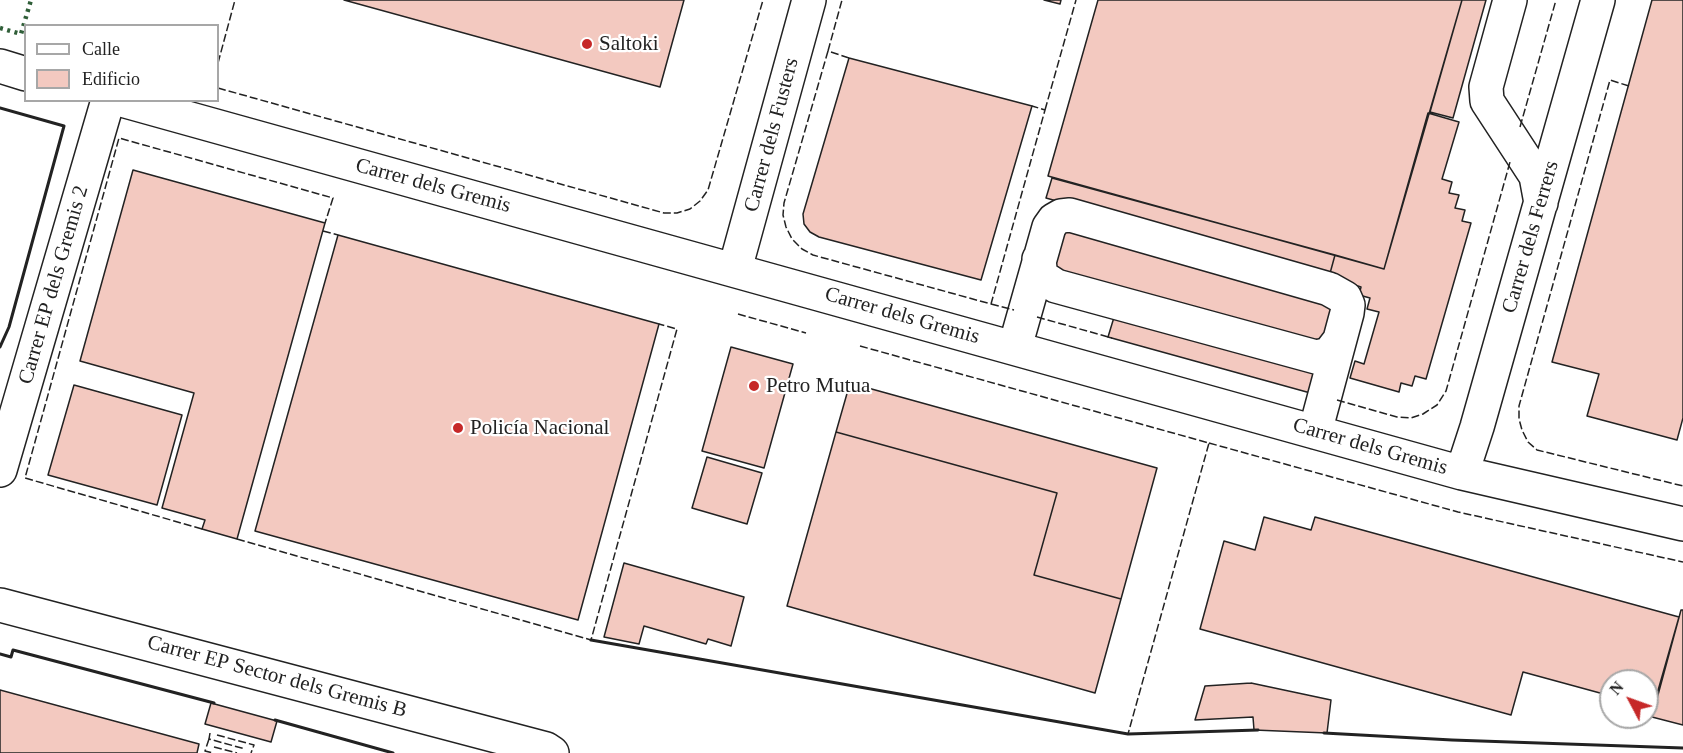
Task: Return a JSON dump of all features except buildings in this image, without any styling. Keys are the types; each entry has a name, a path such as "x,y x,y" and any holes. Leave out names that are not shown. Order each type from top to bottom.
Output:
{"street":[{"name":"Carrer dels Fusters","path":"735,269 809,0"},
{"path":"1509,0 1486,87 1487,101 1536,176 1540,187 1541,202"},
{"name":"Carrer dels Ferrers","path":"1462,473 1598,0"},
{"path":"0,66 24,73"},
{"name":"Carrer EP dels Gremis 2","path":"0,470 107,102"},
{"name":"Carrer dels Gremis","path":"129,102 1462,473 1683,524"},
{"path":"1015,347 1048,227 1061,216 1070,215 1329,289 1345,298 1348,305 1340,341 1315,432"},
{"path":"1040,259 1042,277 1048,282 1078,292 1316,357 1329,354 1340,341"},
{"path":"0,586 16,608"},
{"name":"Carrer EP Sector dels Gremis B","path":"16,608 546,749 552,753"}],"hedge":[{"path":"0,28 21,34 31,0"}],"fence":[{"path":"219,59 235,0"},
{"path":"219,88 664,213 677,213 690,209 708,190 763,0"},
{"path":"828,51 842,0"},
{"path":"1045,110 1076,0"},
{"path":"1520,127 1556,0"},
{"path":"849,58 828,51 784,203 783,215 792,239 802,249 813,255 991,304 1045,110 1032,106"},
{"path":"1629,86 1610,80 1519,406 1519,419 1528,442 1537,450 1683,486"},
{"path":"202,529 25,478 119,138 333,198 325,223"},
{"path":"1337,400 1397,417 1411,418 1437,405 1446,391 1510,162"},
{"path":"323,231 338,235"},
{"path":"991,304 1014,310"},
{"path":"738,314 806,333"},
{"path":"1037,317 1112,338"},
{"path":"237,539 591,640 677,329 659,324"},
{"path":"860,346 1209,443 1128,734"},
{"path":"1209,443 1458,512 1683,562"},
{"path":"210,733 209,739 245,749"},
{"path":"217,735 254,745 251,753"},
{"path":"209,739 205,751 213,753"},
{"path":"214,747 237,753"}],"wall":[{"path":"0,108 64,126 9,327 0,347"},
{"path":"591,640 1128,734 1258,730"},
{"path":"0,654 11,657 13,650 214,703"},
{"path":"275,720 393,753"},
{"path":"1324,733 1683,748"}],"place":[{"name":"Saltoki","path":"587,44"},
{"name":"Petro Mutua","path":"754,386"},
{"name":"Policía Nacional","path":"458,428"}]}
